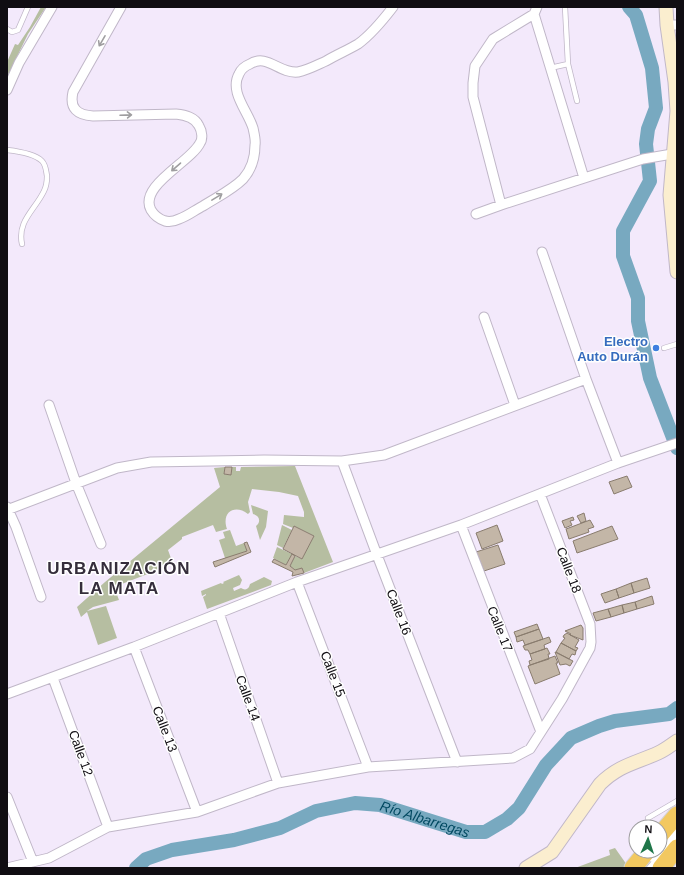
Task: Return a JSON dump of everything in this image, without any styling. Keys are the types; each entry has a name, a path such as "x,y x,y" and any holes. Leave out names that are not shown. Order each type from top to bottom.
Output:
{"highway":[{"path":"668,826 677,815"},
{"path":"661,868 677,848"},
{"path":"633,868 640,859"}],"street":[{"path":"8,87 19,63 52,7"},
{"path":"120,7 73,92 72,103 79,113 83,115 176,114 189,116 197,122 201,133 200,143 188,157 155,187 150,195 149,205 154,214 163,220 171,222 185,216 232,188 249,170 254,159 256,145 253,128 241,104 237,90 239,74 245,67 252,62 260,60 268,61 281,69 291,72 310,68 358,44 378,26 393,7"},
{"path":"666,7 672,25 677,111 667,154 677,272"},
{"path":"502,205 473,97 472,83 476,66 493,38 536,10 550,68 584,178"},
{"path":"476,214 643,159 667,154"},
{"path":"542,252 586,379 618,463"},
{"path":"484,317 515,405"},
{"path":"41,597 16,527 7,509 117,468 151,462 264,460 342,461 384,455 586,379"},
{"path":"49,405 76,483 101,544"},
{"path":"7,694 134,647 297,582 461,525 618,463 677,443"},
{"name":"Calle 16","path":"342,461 457,762"},
{"name":"Calle 18","path":"540,494 590,624 591,642 590,648 541,732"},
{"name":"Calle 17","path":"461,525 541,732"},
{"name":"Calle 15","path":"297,582 368,767"},
{"name":"Calle 14","path":"219,613 278,783"},
{"name":"Calle 13","path":"134,647 197,812"},
{"name":"Calle 12","path":"53,678 108,827"},
{"path":"7,868 50,858 108,827 197,812 278,783 368,767 513,758 530,748 541,732"},
{"path":"526,868 552,852 600,784 610,774 624,766 659,752 677,741"},
{"path":"7,797 33,862"}],"lane":[{"path":"7,29 12,32 18,30 28,7"},
{"path":"565,7 568,64 577,101"},
{"path":"550,68 568,64"},
{"path":"7,150 24,153 34,157 42,161 46,168 47,179 44,191 22,227 22,244"},
{"path":"664,348 677,344"},
{"path":"648,818 677,801"},
{"path":"668,840 677,829"},
{"path":"648,868 677,835"},
{"path":"643,868 651,859"}],"green space":[{"path":"41,7 46,7 28,34 7,77 7,62 15,44 18,45"},
{"path":"295,466 333,562 304,573 302,568 295,570 290,566 295,556 302,559 314,536 294,526 293,528 283,524 284,515 304,517 304,512 298,496 252,489 248,502 250,512 248,514 238,510 230,511 226,518 227,529 216,532 213,525 182,537 182,539 168,550 172,561 160,566 161,570 114,587 119,600 93,607 87,611 106,606 117,638 98,645 87,612 81,617 77,607 220,487 214,468 225,467 224,474 231,475 232,467 236,467 236,471 240,471 241,467"},
{"path":"251,505 268,511 266,527 260,540 256,526 259,523 259,519 253,514"},
{"path":"282,525 292,530 283,548 277,545"},
{"path":"230,530 236,546 244,543 247,551 216,562 225,558 219,540 225,538 223,532"},
{"path":"277,547 292,554 286,565 273,558"},
{"path":"239,575 242,580 240,585 233,588 234,591 241,588 246,589 250,584 264,577 272,581 271,585 207,609 203,597 206,594 202,596 201,591 221,583 222,584 224,583 223,582"},
{"path":"615,848 627,865 624,868 575,868 610,855 609,850"}],"building":[{"path":"225,467 232,467 231,475 224,474"},
{"path":"627,476 632,487 614,494 609,482"},
{"path":"584,513 586,521 581,523 577,516"},
{"path":"573,517 574,520 570,521 572,525 565,528 562,521"},
{"path":"590,520 594,527 588,529 589,532 569,539 566,529"},
{"path":"497,525 503,541 482,549 476,533"},
{"path":"294,526 314,536 302,559 283,549"},
{"path":"612,526 618,539 577,553 573,541"},
{"path":"247,542 251,552 215,567 213,562 247,551 244,543"},
{"path":"498,545 505,564 484,571 476,552"},
{"path":"292,554 295,556 290,566 295,570 302,568 304,573 292,576 293,572 272,562 274,559 286,565"},
{"path":"647,578 650,588 634,593 631,583"},
{"path":"631,583 634,593 619,598 616,589"},
{"path":"616,589 619,598 605,603 601,594"},
{"path":"652,596 654,604 637,609 635,602"},
{"path":"635,602 637,609 624,613 622,605"},
{"path":"622,605 624,613 611,617 608,609"},
{"path":"608,609 611,617 596,621 593,613"},
{"path":"537,624 539,629 516,637 514,632"},
{"path":"581,625 583,628 583,640 570,635 571,634 565,631"},
{"path":"539,629 543,639 525,645 523,640 517,642 516,637"},
{"path":"567,633 579,640 575,647 578,648 576,651 561,643 565,638 563,637 564,635"},
{"path":"549,637 551,642 544,645 545,649 530,654 523,646"},
{"path":"561,643 576,651 575,655 572,654 569,659 556,652"},
{"path":"547,648 550,654 548,654 549,659 530,665 529,661 532,660 530,654"},
{"path":"555,652 573,661 570,666 566,664 560,665"},
{"path":"555,656 560,674 535,684 528,666"}],"waterway":[{"path":"629,7 636,15 652,68 656,108 648,129 646,144 650,181 623,231 623,256 638,298 638,321 650,378 677,448"},
{"name":"Río Albarregas","path":"136,868 146,859 172,850 234,840 280,828 316,811 355,803 380,805 466,832 485,832 507,819 519,808 546,765 571,738 615,721 669,714 677,708"}],"place":[{"name":"Electro Auto Durán","path":"656,348"}],"district":[{"name":"URBANIZACIÓN LA MATA","path":"119,578"}]}
